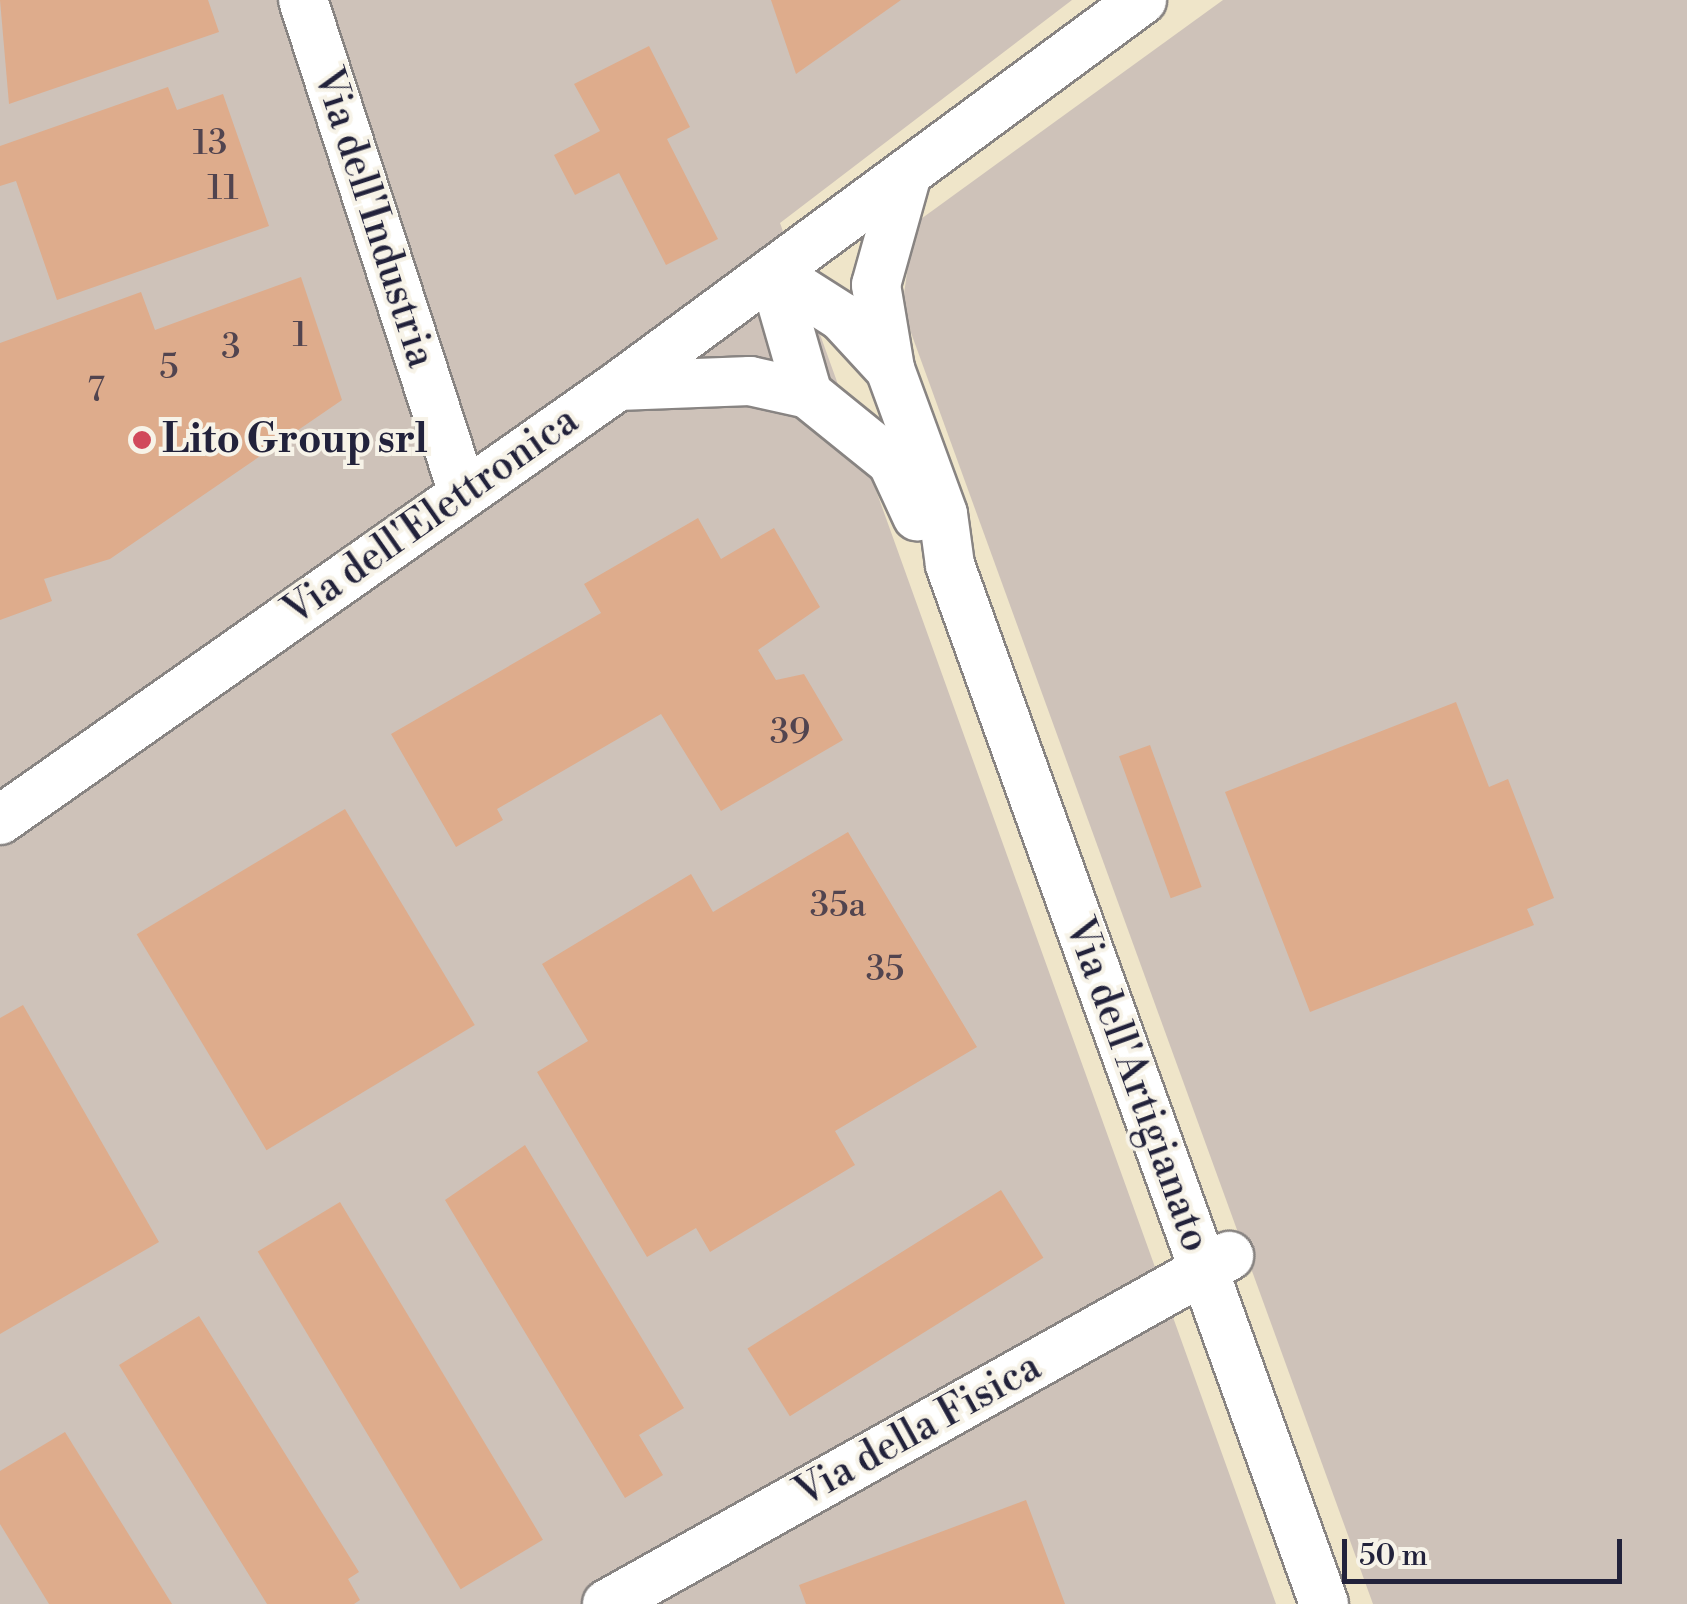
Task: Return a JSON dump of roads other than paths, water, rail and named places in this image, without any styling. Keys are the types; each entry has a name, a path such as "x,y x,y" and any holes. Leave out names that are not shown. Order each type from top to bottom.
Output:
{"street":[{"name":"Via dell'Industria","path":"303,0 462,493"},
{"name":"Via dell'Elettronica","path":"0,820 618,386 1142,0"},
{"name":"Via dell'Artigianato","path":"907,174 876,285 890,369 942,514 950,565"},
{"name":"Via dell'Artigianato","path":"773,273 842,316 890,369"},
{"path":"773,273 808,394"},
{"name":"Via dell'Artigianato","path":"618,386 750,382 808,394 892,462 950,565 1216,1263 1324,1604"},
{"name":"Via della Fisica","path":"607,1604 1216,1263"}],"place":[{"name":"Lito Group srl","path":"142,440"}]}
